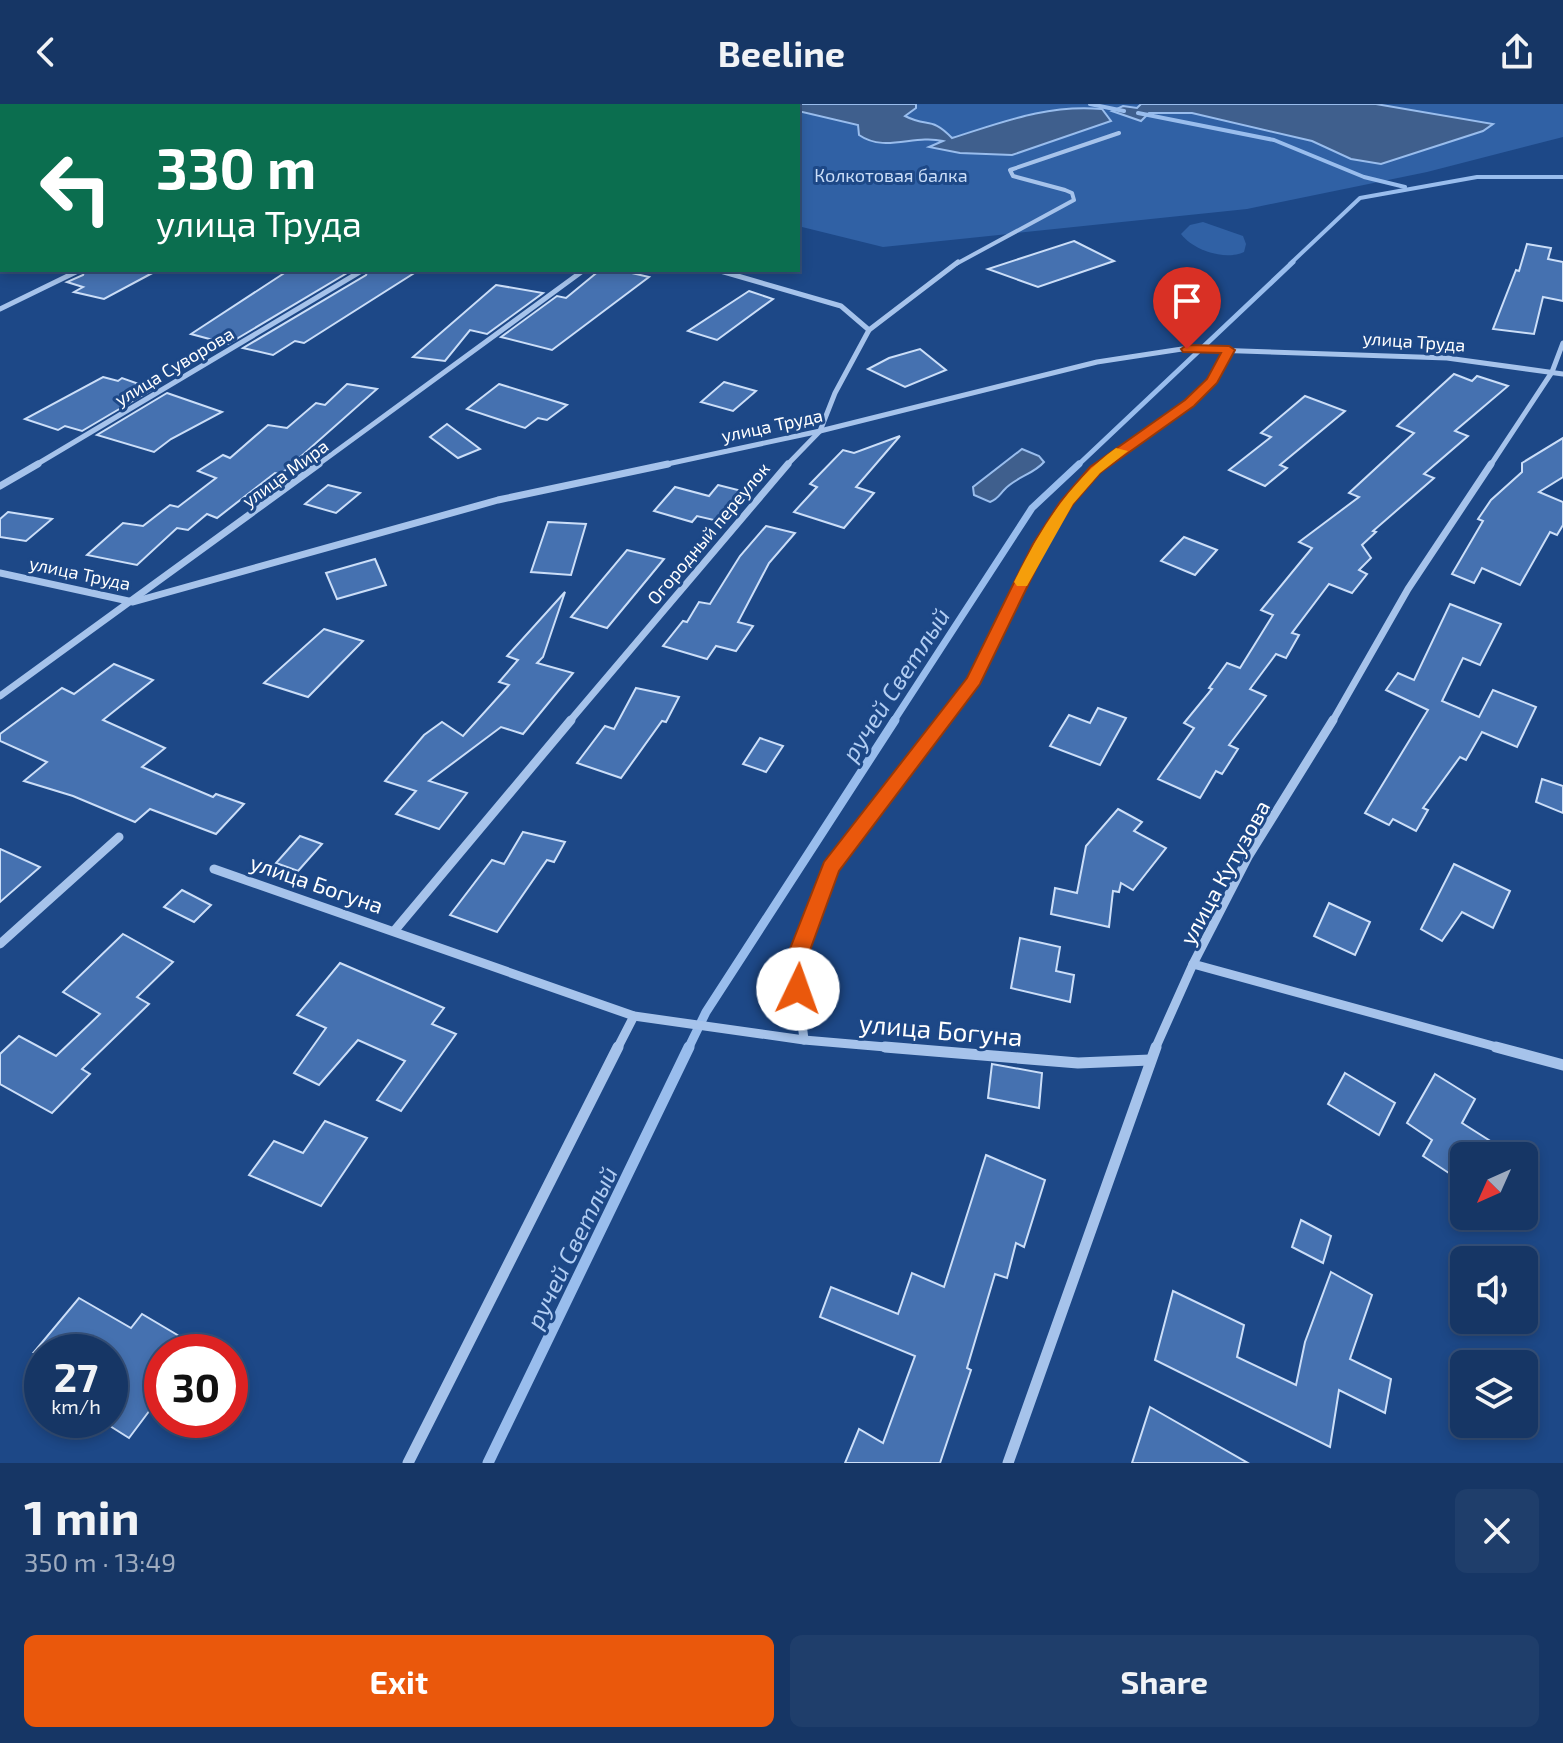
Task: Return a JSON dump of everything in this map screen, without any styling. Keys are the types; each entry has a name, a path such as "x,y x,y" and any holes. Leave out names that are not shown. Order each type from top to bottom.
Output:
{"street":[{"name":"Огородный переулок","path":"395,930 777,475 820,431 835,393 869,330 962,259 1074,200 1072,193 1064,189 1013,176 1010,170 1119,133"},
{"path":"0,309 76,272"},
{"name":"улица Суворова","path":"0,486 360,272"},
{"name":"улица Мира","path":"0,696 133,602 581,272"},
{"path":"724,272 841,306 869,330"},
{"name":"улица Кутузова","path":"1008,1463 1150,1060 1193,964 1248,857 1310,760 1408,589 1552,372 1563,343"},
{"name":"улица Труда","path":"0,573 133,602 498,500 820,431 1097,362 1187,349 1447,358 1563,374"},
{"path":"804,1040 795,964 831,867 974,680 1041,544 1067,502 1095,470 1190,403 1213,381 1229,350"},
{"path":"0,944 119,837"},
{"name":"улица Богуна","path":"214,869 634,1016 804,1040 1078,1063 1150,1060"},
{"path":"1193,964 1563,1065"},
{"path":"408,1463 634,1016"}],"green space":[{"name":"Колкотовая балка","path":"800,104 1563,104 1563,137 1427,172 1247,209 883,247 800,226"},
{"path":"1203,222 1243,236 1246,244 1244,252 1228,255 1210,252 1193,245 1181,234 1190,225"}],"shaded area":[{"path":"800,104 916,104 916,108 905,116 934,125 952,138 1008,120 1063,109 1102,109 1111,121 1012,155 960,153 929,147 943,141 932,139 879,143 859,135 858,125 800,111"},
{"path":"1141,104 1376,104 1493,124 1483,131 1381,164 1351,159 1312,141 1192,113 1149,113 1141,121 1112,111 1123,106 1137,108"},
{"path":"1022,449 1039,456 1044,462 1009,485 993,501 974,495 973,487"}],"building":[{"path":"1074,241 1114,261 1038,287 988,269"},
{"path":"1527,244 1551,248 1548,259 1563,262 1563,301 1543,297 1534,334 1493,329 1516,270 1519,271"},
{"path":"84,272 154,272 104,299 74,292 83,287 67,282"},
{"path":"286,272 349,272 228,344 191,334"},
{"path":"367,272 416,272 304,343 295,341 273,355 243,348"},
{"path":"598,272 628,272 649,277 552,350 501,337 557,296 566,298"},
{"path":"496,285 543,293 487,334 470,330 445,361 413,357"},
{"path":"749,291 773,299 717,340 688,331"},
{"path":"920,349 946,370 905,387 868,369 889,358"},
{"path":"1454,374 1472,381 1477,376 1508,386 1455,431 1468,436 1424,474 1434,478 1373,531 1376,532 1362,545 1371,558 1359,570 1367,574 1352,593 1329,584 1292,633 1299,635 1286,658 1276,654 1250,689 1266,696 1229,745 1238,749 1222,774 1216,771 1200,798 1158,779 1194,728 1184,723 1212,689 1209,688 1227,663 1240,668 1273,615 1261,610 1312,548 1299,542 1359,497 1349,493 1414,433 1397,426"},
{"path":"103,377 118,381 122,378 153,389 82,431 65,426 58,430 25,419"},
{"path":"724,382 756,391 733,411 701,402"},
{"path":"347,384 377,389 281,474 275,473 217,518 207,514 188,530 177,528 137,565 87,555 123,523 143,526 170,505 178,507 216,478 198,471 223,455 230,458 268,425 287,428 316,403 325,405"},
{"path":"499,384 567,405 547,420 538,418 525,428 467,409"},
{"path":"167,393 222,412 171,439 154,452 97,435"},
{"path":"1305,396 1345,411 1280,465 1287,468 1265,486 1229,470 1271,437 1261,433"},
{"path":"447,424 480,449 458,458 430,437"},
{"path":"900,436 856,487 874,493 844,528 794,512 817,487 810,484 843,450 854,453"},
{"path":"1563,438 1563,477 1539,492 1563,502 1563,525 1557,535 1550,532 1520,585 1482,568 1474,583 1452,574 1483,521 1478,519 1491,500 1522,472 1522,463"},
{"path":"328,485 360,493 336,513 305,504"},
{"path":"718,485 742,491 718,521 697,516 692,522 654,511 675,487 709,496"},
{"path":"8,512 52,519 26,541 0,537 0,519"},
{"path":"548,522 586,524 571,575 531,572"},
{"path":"766,526 795,533 769,563 738,622 753,626 736,651 716,646 707,659 663,646 683,621 687,622 699,602 710,604 740,556"},
{"path":"1184,537 1217,550 1195,575 1161,561"},
{"path":"627,550 664,559 607,628 571,617"},
{"path":"375,559 386,585 337,599 326,573"},
{"path":"565,592 543,657 537,663 573,673 523,734 501,727 429,781 467,793 439,829 396,814 416,791 385,781 424,735 442,722 463,736 509,685 499,682 518,660 507,656"},
{"path":"1450,604 1501,624 1480,665 1463,658 1442,701 1479,717 1493,690 1536,707 1517,747 1482,732 1466,760 1460,757 1423,808 1428,810 1416,831 1393,819 1389,825 1365,813 1428,710 1386,690 1398,673 1414,680"},
{"path":"324,629 363,641 308,697 264,683"},
{"path":"114,664 153,680 103,720 165,748 142,767 213,797 216,794 244,804 216,834 150,809 135,822 73,796 24,781 47,762 0,741 0,734 62,688 74,694"},
{"path":"636,688 679,697 666,722 662,721 621,778 577,763 605,726 614,729"},
{"path":"1098,708 1126,718 1100,765 1050,746 1069,715 1090,723"},
{"path":"760,738 783,746 766,772 743,764"},
{"path":"1542,779 1563,786 1563,813 1536,802"},
{"path":"1118,809 1142,822 1134,831 1166,848 1133,890 1121,883 1119,892 1113,891 1109,927 1051,914 1055,888 1077,893 1086,846"},
{"path":"523,832 565,842 554,862 547,860 497,932 450,915 492,860 504,864"},
{"path":"300,836 322,844 298,871 276,863"},
{"path":"0,849 40,867 0,902"},
{"path":"1454,864 1510,891 1493,928 1462,912 1442,941 1421,929"},
{"path":"182,890 211,905 194,922 164,907"},
{"path":"1329,903 1370,922 1355,955 1314,936"},
{"path":"123,934 173,962 137,997 149,1004 82,1069 90,1074 52,1113 0,1084 0,1054 19,1036 56,1056 100,1014 63,992"},
{"path":"1020,938 1060,947 1056,971 1074,975 1070,1002 1011,988"},
{"path":"340,963 444,1008 432,1024 456,1034 401,1111 377,1100 405,1061 358,1040 319,1085 294,1073 326,1028 297,1015"},
{"path":"992,1064 1042,1073 1039,1108 988,1098"},
{"path":"1345,1073 1395,1103 1379,1135 1328,1104"},
{"path":"1435,1074 1475,1099 1462,1123 1492,1142 1450,1142 1450,1174 1423,1156 1432,1140 1407,1123"},
{"path":"325,1121 367,1138 321,1206 249,1175 274,1141 303,1153"},
{"path":"986,1155 1045,1180 1024,1247 1016,1243 1007,1278 995,1274 967,1368 971,1370 940,1463 845,1463 859,1429 883,1443 915,1356 820,1317 831,1287 898,1314 912,1273 944,1287"},
{"path":"1301,1220 1331,1236 1323,1263 1292,1247"},
{"path":"1331,1272 1372,1295 1350,1359 1391,1379 1385,1413 1339,1390 1330,1447 1155,1360 1173,1291 1244,1325 1237,1357 1296,1385 1305,1342"},
{"path":"79,1298 131,1328 142,1314 176,1334 144,1334 144,1418 129,1438 128,1334 49,1334"},
{"path":"1150,1407 1248,1463 1132,1463"}],"waterway":[{"path":"1090,104 1124,111"},
{"path":"1138,113 1274,140 1364,177 1405,187"},
{"name":"ручей Светлый","path":"1290,264 1360,198 1477,177 1563,177"},
{"name":"ручей Светлый","path":"1077,466 1293,262"},
{"name":"ручей Светлый","path":"893,722 1032,508 1079,464"},
{"name":"ручей Светлый","path":"688,1049 706,1012 895,720"},
{"name":"ручей Светлый","path":"488,1463 689,1047"}],"slow traffic":[{"path":"1022,582 1067,502 1095,470 1121,451"}],"route":[{"path":"798,989 795,964 831,867 974,680 1041,544 1067,502 1095,470 1190,403 1213,381 1229,350 1187,349"}]}
